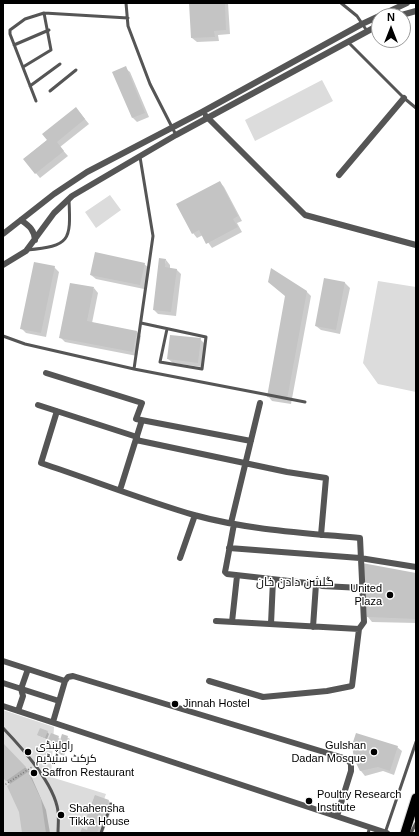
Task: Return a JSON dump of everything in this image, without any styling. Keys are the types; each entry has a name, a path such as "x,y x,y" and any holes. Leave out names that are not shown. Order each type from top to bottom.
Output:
{"main road":[{"path":"405,833 416,798"}],"street":[{"path":"3,234 65,186 88,172 202,112 362,24 407,3"},
{"path":"3,265 26,251 54,213 70,197 176,136 371,29"},
{"path":"339,174 404,98"},
{"path":"202,112 305,215 416,245"},
{"path":"65,186 70,197"},
{"path":"21,220 30,227 34,233 34,240"},
{"path":"46,373 142,403 136,419 251,441"},
{"path":"260,403 233,523 225,572 237,576 316,584 322,586 362,588"},
{"path":"38,405 136,439 287,472 326,478 321,535"},
{"path":"57,411 42,463 195,515 233,523 321,535 360,538 364,622 360,629 352,686 327,691 263,697 209,681"},
{"path":"120,490 142,420"},
{"path":"180,558 195,515"},
{"path":"229,548 360,558 416,567"},
{"path":"232,622 237,576"},
{"path":"271,624 273,580"},
{"path":"313,627 316,584"},
{"path":"216,621 360,629"},
{"path":"3,660 65,681"},
{"path":"18,711 24,696 21,689 28,669"},
{"path":"53,722 65,681 68,677 73,676 347,759 352,764 351,771 337,816"},
{"path":"3,683 59,701"},
{"path":"3,706 337,816 369,830 386,833"}],"lane":[{"path":"126,3 128,26 150,84 176,136"},
{"path":"341,3 357,16 366,31"},
{"path":"36,101 14,45 10,30 25,19 44,13 128,18"},
{"path":"23,67 51,50 49,30 44,13"},
{"path":"14,45 49,30"},
{"path":"347,42 416,108"},
{"path":"30,86 60,64"},
{"path":"50,91 76,70"},
{"path":"134,369 153,236 140,157"},
{"path":"26,251 52,246 58,244 66,238 70,228 70,197"},
{"path":"141,323 206,337 202,369 160,362 167,329"},
{"path":"3,336 25,344 134,369 305,402"},
{"path":"3,728 24,750 46,782 58,810 58,833"},
{"path":"386,833 416,742"},
{"path":"100,833 111,804"},
{"path":"411,833 416,824"}],"path":[{"path":"3,786 35,765"}],"shaded area":[{"path":"322,80 333,101 255,141 245,120"},
{"path":"110,195 121,210 96,228 85,212"},
{"path":"378,281 416,287 416,392 378,384 363,363"},
{"name":"راولپنڈی کرکٹ سٹیڈیم","path":"3,710 54,727 51,777 106,794 92,833 3,833"}],"building":[{"path":"189,3 225,3 226,30 214,31 215,37 191,38"},
{"path":"126,66 145,113 132,118 112,72"},
{"path":"76,107 85,119 57,142 64,151 35,174 23,159 47,140 42,134"},
{"path":"220,181 238,216 233,219 238,227 206,244 199,230 192,234 176,204"},
{"path":"95,252 145,263 140,285 90,275"},
{"path":"159,258 166,259 165,267 177,269 171,312 153,310"},
{"path":"34,262 55,266 41,333 20,329"},
{"path":"271,268 307,291 287,400 267,397 285,296 268,282"},
{"path":"324,278 345,282 336,330 315,326"},
{"path":"70,283 94,287 87,321 137,331 133,352 59,338"},
{"path":"170,335 201,338 198,363 167,359"},
{"name":"United Plaza","path":"362,563 416,573 416,619 367,617"},
{"path":"40,728 48,731 45,738 37,735"},
{"path":"51,733 59,736 56,743 48,740"},
{"name":"Gulshan Dadan Mosque","path":"356,733 398,746 390,771 378,767 360,771 354,759 352,745"},
{"path":"62,734 68,736 62,755 56,753"},
{"path":"3,743 26,767 6,781 3,778"},
{"path":"28,772 41,799 46,833 22,833 19,812 7,786"},
{"path":"95,795 109,800 97,833 80,833 82,828 87,830 88,826 84,824"}],"place":[{"name":"United Plaza","path":"390,595"},
{"name":"Jinnah Hostel","path":"175,704"},
{"name":"راولپنڈی کرکٹ سٹیڈیم","path":"28,752"},
{"name":"Gulshan Dadan Mosque","path":"374,752"},
{"name":"Saffron Restaurant","path":"34,773"},
{"name":"Poultry Research Institute","path":"309,801"},
{"name":"Shahensha Tikka House","path":"61,815"}],"district":[{"name":"گلشن دادن خان","path":"295,583"}]}
